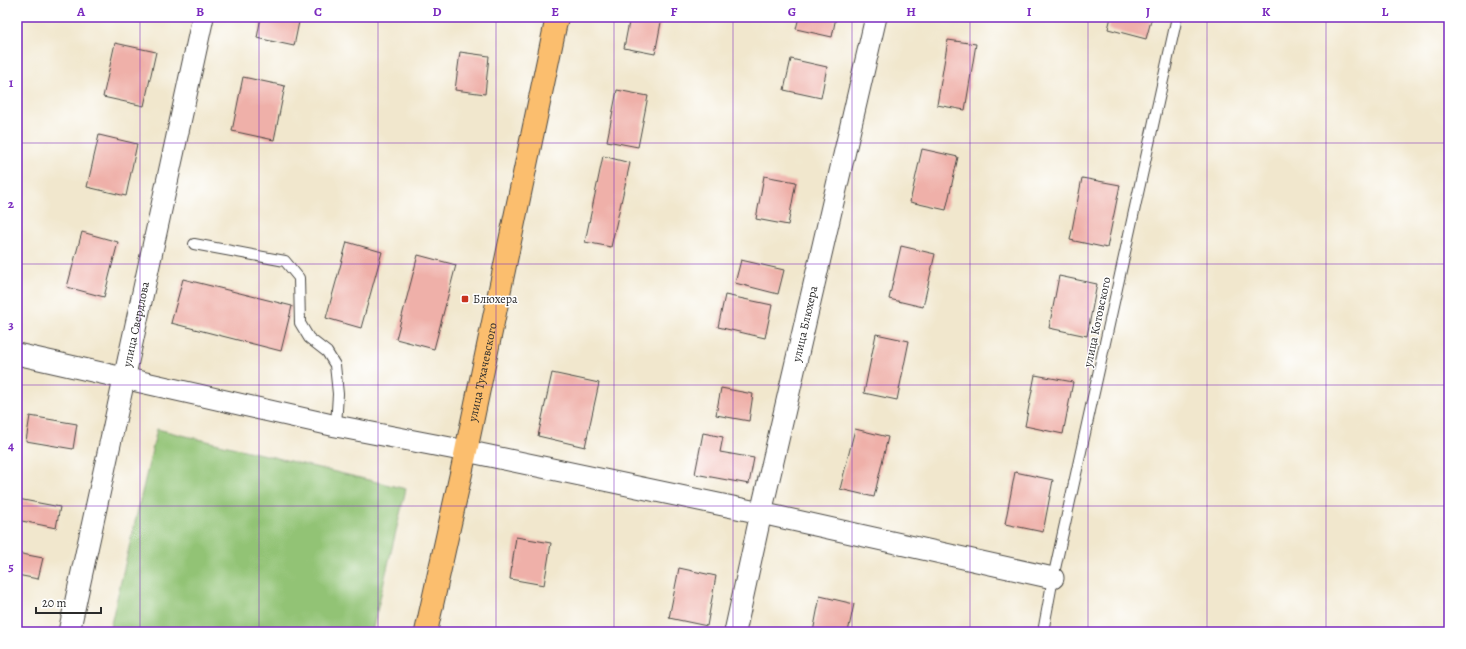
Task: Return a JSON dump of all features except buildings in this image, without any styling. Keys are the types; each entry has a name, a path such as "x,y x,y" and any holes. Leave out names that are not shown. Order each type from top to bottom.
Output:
{"main road":[{"name":"улица Тухачевского","path":"426,632 466,451 557,17"}],"street":[{"name":"улица Свердлова","path":"68,632 203,17"},
{"name":"улица Блюхера","path":"735,632 761,513 876,17"},
{"path":"17,354 336,426 466,451 761,513 1053,578"}],"lane":[{"name":"улица Котовского","path":"1043,632 1053,578 1177,17"},
{"path":"194,244 285,261 299,278 300,323 309,338 327,352 335,365 338,394 336,426"}],"green space":[{"path":"157,429 406,489 372,632 109,632"}],"place":[{"name":"Блюхера","path":"465,299"}]}
